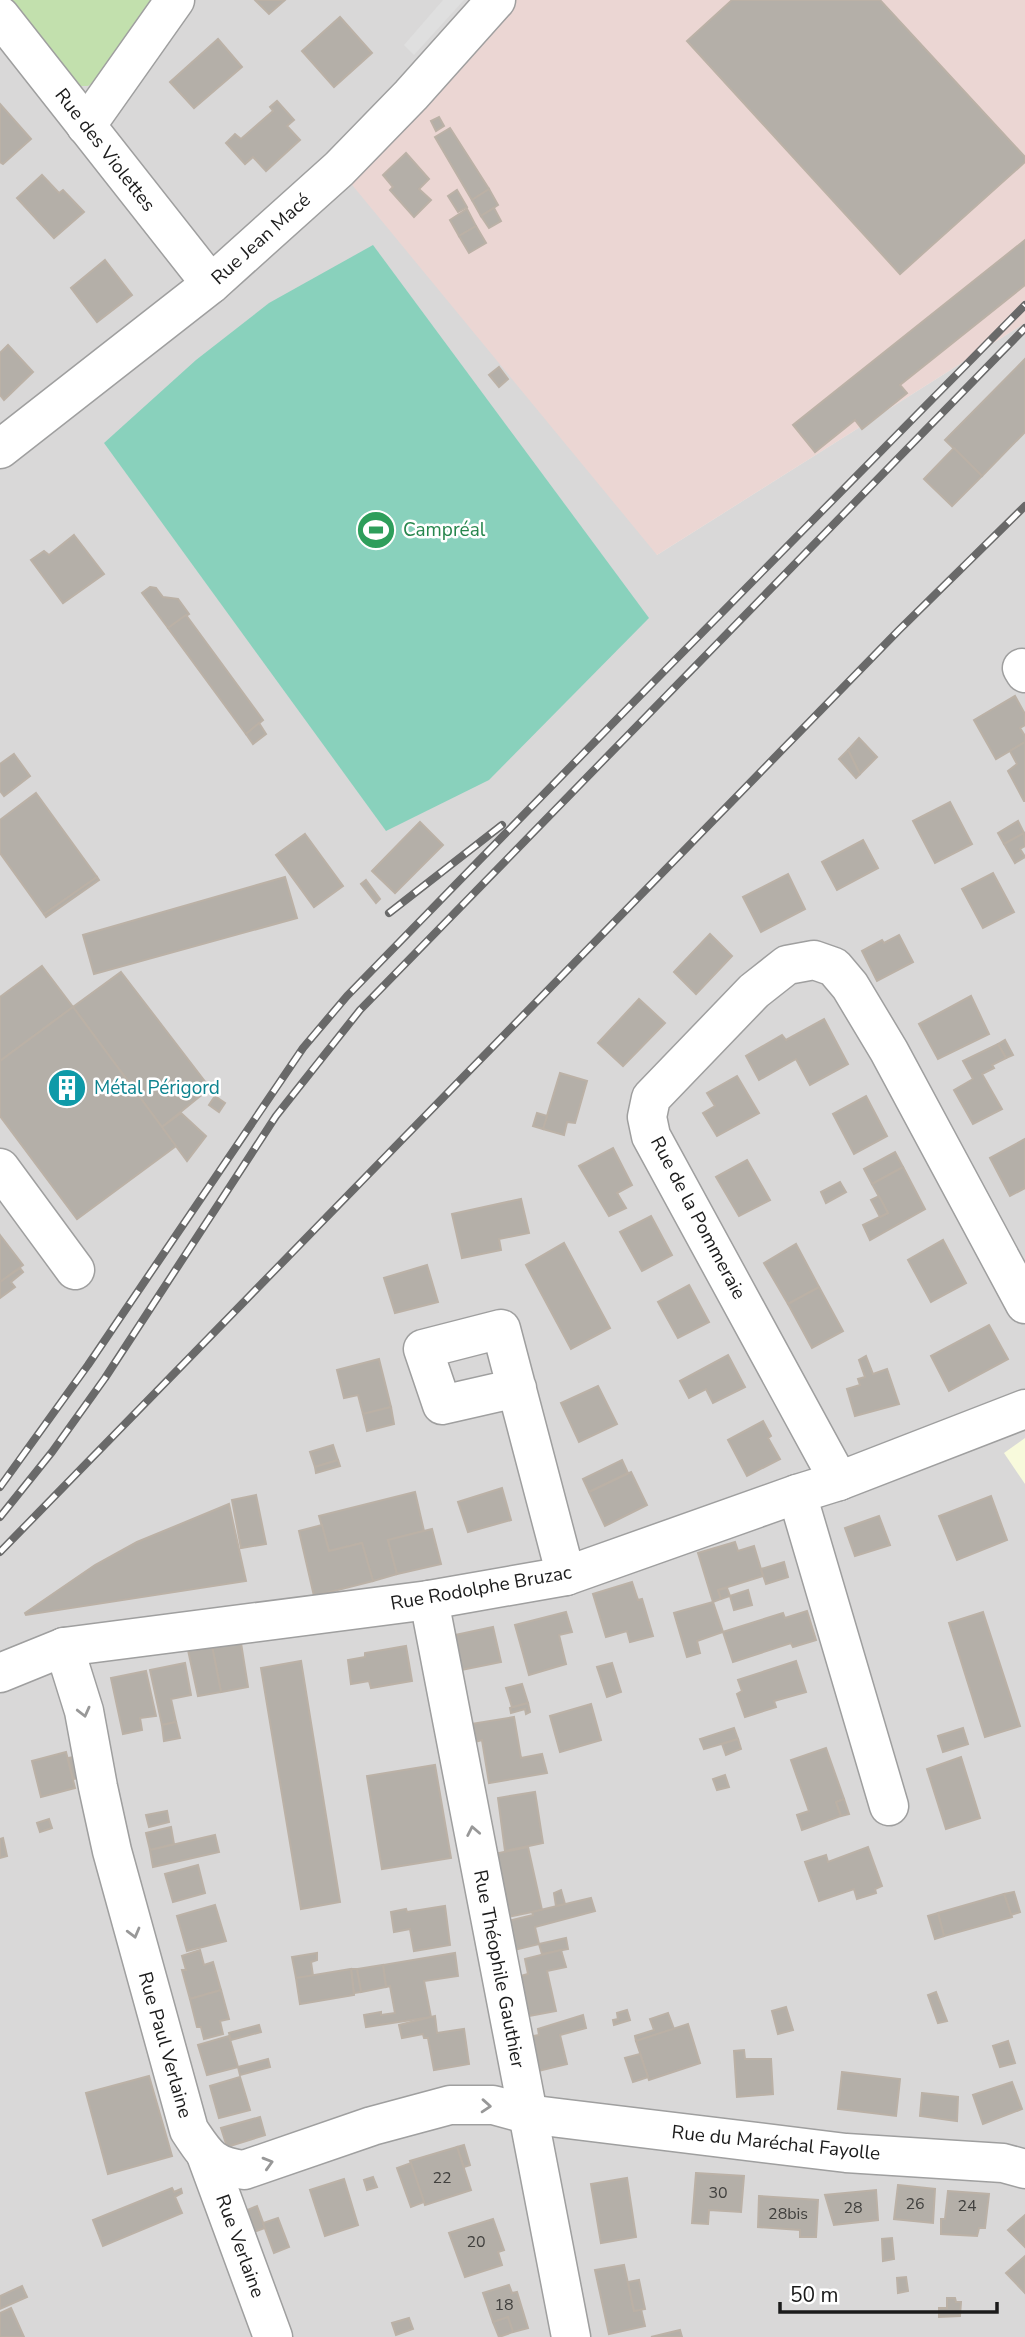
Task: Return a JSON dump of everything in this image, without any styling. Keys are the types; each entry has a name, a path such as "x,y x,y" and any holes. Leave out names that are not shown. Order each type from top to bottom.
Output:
{"street":[{"path":"86,126 175,0"},
{"name":"Rue Jean Macé","path":"0,449 211,284 339,169 411,95 496,0"},
{"name":"Rue des Violettes","path":"0,16 211,284"},
{"name":"Rue de la Pommeraie","path":"839,1481 651,1136 647,1117 651,1098 754,991 788,965 814,960 834,967 850,986 889,1051 1025,1304"},
{"path":"0,1168 75,1270"},
{"path":"517,1388 566,1576"},
{"name":"Rue Rodolphe Bruzac","path":"0,1673 64,1647 429,1600 566,1576 797,1493 839,1481 1025,1409"},
{"path":"797,1493 889,1806"},
{"name":"Rue Théophile Gauthier","path":"429,1600 571,2337"},
{"name":"Rue Paul Verlaine","path":"64,1647 84,1711 112,1851 163,2039 189,2130 206,2155"},
{"path":"206,2155 225,2168 244,2170 372,2126 450,2105 493,2105 527,2114"},
{"name":"Rue du Maréchal Fayolle","path":"527,2114 846,2153 1003,2163 1025,2169"},
{"name":"Rue Verlaine","path":"206,2155 273,2337"}],"shaded area":[{"path":"0,0 500,0 657,555 1025,323 1025,2337 0,2337"},
{"path":"443,0 464,0 414,55 404,45"},
{"path":"500,0 1025,0 1025,323 657,555 339,169"},
{"path":"1025,1438 1025,1484 1004,1453"}],"green space":[{"path":"6,0 151,0 100,76 88,86 75,86"},
{"name":"Campréal","path":"373,245 649,618 489,780 386,831 104,443 196,360 269,303"}],"building":[{"path":"255,0 285,0 269,14"},
{"path":"732,0 880,0 1025,157 1025,162 900,274 687,41"},
{"path":"340,17 372,53 334,87 302,51"},
{"path":"218,39 242,67 194,108 170,82"},
{"path":"277,101 294,120 287,126 300,140 266,171 253,157 245,164 226,143 235,134 241,139 273,111 270,107"},
{"path":"0,104 31,139 3,164 0,162"},
{"path":"439,117 444,126 436,131 431,121"},
{"path":"450,128 489,189 472,200 435,137"},
{"path":"406,153 429,179 419,189 431,200 414,217 390,190 393,187 383,175"},
{"path":"42,175 59,193 63,190 84,212 54,238 17,198"},
{"path":"489,189 498,205 481,216 472,200"},
{"path":"457,190 467,207 458,212 448,196"},
{"path":"494,208 501,221 489,228 481,216"},
{"path":"467,209 476,226 459,236 450,220"},
{"path":"476,226 486,243 469,253 459,236"},
{"path":"1025,240 1025,285 900,385 907,393 862,429 855,420 815,452 793,425"},
{"path":"105,260 132,295 97,322 71,288"},
{"path":"8,345 33,372 4,400 0,395 0,353"},
{"path":"1025,359 1025,432 982,476 945,440"},
{"path":"499,367 508,379 499,387 489,375"},
{"path":"954,448 982,476 952,506 924,479"},
{"path":"74,535 104,574 63,603 31,560 44,551 49,555"},
{"path":"150,587 156,588 163,597 178,599 189,614 168,628 142,593"},
{"path":"186,615 263,720 246,734 168,628"},
{"path":"1015,696 1025,714 1025,725 1020,728 1025,742 996,759 974,720"},
{"path":"259,723 266,734 253,744 246,734"},
{"path":"859,738 877,757 860,774 848,750"},
{"path":"1025,742 1024,801 1008,771 1017,764 1010,751"},
{"path":"848,750 860,774 856,778 839,759"},
{"path":"14,754 30,776 4,796 0,791 0,764"},
{"path":"36,793 97,877 44,914 0,853 0,820"},
{"path":"950,802 972,844 935,863 913,821"},
{"path":"1018,821 1024,833 1004,844 998,833"},
{"path":"420,822 443,845 395,893 372,871"},
{"path":"1024,833 1025,846 1020,849 1025,857 1015,863 1004,844"},
{"path":"305,834 343,886 314,907 276,855"},
{"path":"863,840 878,868 837,890 822,862"},
{"path":"993,873 1014,912 983,928 962,889"},
{"path":"788,874 805,909 761,932 743,897"},
{"path":"97,877 99,880 46,917 44,914"},
{"path":"285,877 297,918 94,974 83,935"},
{"path":"366,880 380,899 376,903 361,884"},
{"path":"710,934 732,956 696,994 674,972"},
{"path":"899,935 913,962 877,981 862,951 882,940 884,943"},
{"path":"42,966 73,1007 0,1061 0,997"},
{"path":"121,972 210,1088 162,1127 73,1007"},
{"path":"971,996 989,1034 938,1059 919,1024"},
{"path":"639,999 665,1023 623,1066 598,1043"},
{"name":"Métal Périgord","path":"73,1007 176,1146 77,1219 0,1116 0,1061"},
{"path":"824,1019 848,1064 810,1085 796,1059 759,1080 746,1056 782,1035 786,1040"},
{"path":"1005,1040 1013,1055 1006,1058 998,1044"},
{"path":"998,1044 1006,1058 982,1074 1002,1109 973,1124 954,1090 973,1079 963,1061"},
{"path":"560,1073 587,1081 575,1123 567,1122 564,1135 543,1129"},
{"path":"737,1076 759,1113 717,1136 703,1113 715,1106 707,1093"},
{"path":"215,1096 225,1103 219,1112 209,1105"},
{"path":"866,1096 887,1136 854,1154 833,1114"},
{"path":"181,1113 206,1136 187,1161 162,1127"},
{"path":"537,1113 547,1116 543,1129 533,1126"},
{"path":"1025,1139 1025,1188 1010,1196 990,1158"},
{"path":"613,1148 632,1185 617,1193 626,1208 609,1216 579,1166"},
{"path":"895,1152 903,1167 872,1184 864,1169"},
{"path":"747,1160 770,1200 739,1216 716,1177"},
{"path":"903,1167 925,1209 870,1240 863,1225 888,1213 872,1184"},
{"path":"840,1182 846,1192 826,1203 821,1192"},
{"path":"879,1196 888,1213 880,1217 871,1200"},
{"path":"521,1199 529,1233 499,1239 501,1250 462,1258 452,1214"},
{"path":"651,1216 672,1255 642,1271 620,1232"},
{"path":"0,1235 23,1265 0,1282"},
{"path":"943,1240 966,1283 931,1302 908,1260"},
{"path":"564,1243 610,1328 571,1349 526,1265"},
{"path":"796,1244 819,1287 788,1304 764,1263"},
{"path":"427,1265 438,1302 395,1313 384,1278"},
{"path":"20,1268 23,1272 11,1282 15,1287 0,1298 0,1282"},
{"path":"689,1285 709,1322 678,1338 658,1302"},
{"path":"819,1287 843,1331 812,1348 788,1304"},
{"path":"989,1325 1008,1359 949,1391 931,1356"},
{"path":"728,1355 745,1387 713,1403 706,1389 689,1398 680,1381"},
{"path":"866,1356 873,1374 887,1369 899,1404 855,1416 847,1389 860,1385 858,1379 865,1377 859,1360"},
{"path":"379,1359 391,1407 363,1414 358,1395 344,1398 337,1370"},
{"path":"598,1386 617,1424 579,1442 561,1403"},
{"path":"391,1407 394,1424 367,1431 363,1414"},
{"path":"763,1421 771,1436 768,1438 780,1459 747,1476 728,1440"},
{"path":"333,1445 338,1460 315,1467 310,1452"},
{"path":"338,1460 340,1466 316,1473 315,1467"},
{"path":"622,1460 628,1473 589,1492 583,1479"},
{"path":"631,1472 647,1505 605,1526 589,1492"},
{"path":"502,1488 511,1520 468,1532 458,1502"},
{"path":"415,1492 424,1531 388,1540 397,1574 373,1581 362,1543 329,1551 319,1516"},
{"path":"256,1495 266,1544 241,1548 232,1500"},
{"path":"991,1496 1007,1540 957,1560 939,1516"},
{"path":"229,1504 246,1581 26,1615 25,1613 95,1565 137,1542"},
{"path":"879,1516 890,1545 855,1556 845,1528"},
{"path":"322,1525 329,1551 362,1543 373,1581 314,1596 299,1531"},
{"path":"432,1529 441,1564 397,1574 388,1540"},
{"path":"735,1542 738,1551 754,1546 763,1576 718,1590 721,1599 713,1602 698,1553"},
{"path":"784,1562 788,1577 766,1584 761,1569"},
{"path":"632,1582 638,1600 642,1599 653,1636 630,1642 627,1631 606,1637 593,1594"},
{"path":"727,1588 730,1596 721,1599 718,1590"},
{"path":"748,1590 752,1605 734,1610 730,1596"},
{"path":"713,1602 723,1632 697,1641 700,1653 687,1657 674,1613"},
{"path":"807,1611 816,1640 793,1647 791,1643 733,1662 723,1632 783,1613 785,1618"},
{"path":"566,1612 572,1632 559,1635 566,1664 529,1675 515,1625"},
{"path":"983,1612 1020,1726 985,1737 949,1623"},
{"path":"493,1627 501,1662 461,1670 455,1635"},
{"path":"241,1643 248,1687 221,1692 212,1646"},
{"path":"212,1646 221,1692 198,1696 188,1650"},
{"path":"406,1646 412,1681 371,1688 369,1681 351,1684 348,1660 365,1657 365,1653"},
{"path":"301,1661 340,1902 301,1909 261,1668"},
{"path":"796,1661 806,1692 774,1701 776,1707 745,1717 737,1694 742,1691 738,1680"},
{"path":"185,1663 191,1695 171,1699 176,1722 162,1725 150,1670"},
{"path":"612,1663 621,1692 607,1697 597,1667"},
{"path":"146,1671 156,1716 140,1718 142,1730 123,1734 111,1678"},
{"path":"522,1684 528,1703 512,1707 506,1688"},
{"path":"528,1703 530,1712 526,1714 525,1709 511,1713 510,1708"},
{"path":"591,1704 601,1740 560,1752 550,1716"},
{"path":"514,1717 521,1758 542,1754 547,1773 489,1783 482,1740 475,1742 471,1724"},
{"path":"176,1722 180,1738 164,1741 162,1725"},
{"path":"734,1728 738,1739 704,1749 700,1739"},
{"path":"963,1728 968,1744 943,1752 938,1736"},
{"path":"738,1739 741,1749 726,1755 722,1744"},
{"path":"826,1748 844,1799 836,1802 841,1816 802,1830 797,1815 809,1811 791,1760"},
{"path":"66,1752 75,1788 41,1797 32,1761"},
{"path":"74,1757 79,1778 73,1779 68,1758"},
{"path":"961,1757 980,1818 946,1829 927,1769"},
{"path":"435,1765 451,1858 382,1869 367,1776"},
{"path":"725,1775 729,1787 717,1790 713,1779"},
{"path":"535,1792 543,1843 505,1851 498,1798"},
{"path":"844,1799 849,1814 841,1816 836,1802"},
{"path":"167,1811 169,1822 149,1827 146,1815"},
{"path":"49,1819 52,1828 40,1832 37,1823"},
{"path":"171,1827 174,1844 150,1850 146,1833"},
{"path":"215,1835 219,1852 153,1867 150,1850"},
{"path":"3,1838 7,1856 0,1858 0,1839"},
{"path":"528,1847 542,1910 508,1917 494,1854"},
{"path":"868,1847 882,1886 875,1889 876,1893 857,1899 854,1889 819,1901 805,1862 826,1855 828,1862"},
{"path":"198,1865 205,1893 173,1902 165,1874"},
{"path":"561,1890 565,1904 556,1906 554,1893"},
{"path":"1014,1892 1020,1912 1011,1915 1004,1894"},
{"path":"1004,1894 1012,1917 944,1936 938,1913"},
{"path":"591,1898 595,1911 535,1927 539,1944 502,1953 496,1924"},
{"path":"215,1905 226,1941 187,1951 177,1916"},
{"path":"445,1906 450,1945 414,1951 410,1929 394,1932 391,1912"},
{"path":"938,1913 944,1936 935,1939 928,1916"},
{"path":"566,1938 568,1949 542,1954 539,1944"},
{"path":"200,1950 204,1965 213,1962 221,1990 190,1999 182,1970 186,1970 182,1956"},
{"path":"561,1950 566,1967 547,1971 556,2011 518,2018 509,1979 528,1974 525,1959"},
{"path":"317,1953 317,1960 311,1962 313,1976 296,1978 292,1957"},
{"path":"455,1953 458,1976 424,1981 431,2017 366,2027 364,2015 395,2013 390,1986 386,1987 383,1965"},
{"path":"383,1965 386,1987 361,1992 357,1969"},
{"path":"351,1969 357,1969 361,1992 354,1993"},
{"path":"351,1969 354,1995 300,2004 296,1978"},
{"path":"221,1990 229,2019 220,2021 223,2034 204,2039 201,2027 197,2027 190,1999"},
{"path":"936,1992 947,2021 938,2023 928,1995"},
{"path":"786,2007 793,2030 778,2034 772,2011"},
{"path":"627,2010 630,2020 614,2025 613,2020 618,2019 617,2013"},
{"path":"668,2013 674,2029 636,2041 635,2036 654,2030 650,2019"},
{"path":"583,2015 586,2028 560,2035 567,2064 530,2073 522,2038 539,2035 538,2029"},
{"path":"435,2016 437,2033 464,2029 469,2064 434,2070 428,2038 424,2038 423,2034 402,2038 399,2025"},
{"path":"688,2024 700,2063 649,2080 636,2041"},
{"path":"259,2025 261,2032 231,2040 229,2033"},
{"path":"229,2036 238,2067 207,2075 198,2045"},
{"path":"1008,2041 1015,2063 1000,2067 993,2046"},
{"path":"744,2050 745,2059 771,2059 773,2094 737,2097 734,2051"},
{"path":"640,2054 648,2077 633,2082 625,2058"},
{"path":"268,2059 270,2067 240,2075 238,2067"},
{"path":"842,2072 900,2079 896,2116 838,2109"},
{"path":"149,2076 172,2156 108,2174 86,2093"},
{"path":"240,2077 250,2110 219,2118 210,2086"},
{"path":"1012,2082 1022,2109 983,2124 973,2095"},
{"path":"922,2093 958,2097 957,2121 920,2116"},
{"path":"260,2117 265,2135 227,2147 221,2128"},
{"path":"464,2145 470,2165 464,2167 457,2147"},
{"path":"457,2147 471,2190 425,2205 410,2161"},
{"path":"411,2163 424,2202 411,2207 397,2168"},
{"path":"696,2173 744,2176 741,2212 709,2210 708,2224 692,2223"},
{"path":"373,2177 377,2187 367,2190 364,2180"},
{"path":"627,2178 636,2237 601,2243 591,2184"},
{"path":"344,2179 358,2225 325,2236 310,2190"},
{"path":"898,2185 935,2189 933,2223 894,2219"},
{"path":"172,2188 174,2192 181,2189 182,2193 175,2197 182,2213 103,2246 93,2220"},
{"path":"876,2190 878,2220 834,2225 825,2195"},
{"path":"948,2191 989,2194 985,2228 979,2228 977,2236 941,2234 941,2219 945,2219"},
{"path":"759,2196 818,2200 816,2237 800,2237 800,2230 758,2227"},
{"path":"257,2206 265,2228 251,2233 243,2212"},
{"path":"1025,2215 1025,2247 1008,2230"},
{"path":"278,2218 289,2247 274,2253 263,2223"},
{"path":"493,2219 504,2250 498,2252 502,2265 465,2277 449,2233"},
{"path":"892,2238 894,2259 883,2261 882,2239"},
{"path":"1025,2256 1025,2293 1006,2273"},
{"path":"624,2265 634,2311 641,2309 645,2326 609,2334 595,2270"},
{"path":"906,2277 908,2291 898,2293 897,2278"},
{"path":"639,2280 645,2309 634,2311 628,2282"},
{"path":"509,2285 512,2293 517,2292 528,2328 513,2332 508,2317 493,2322 483,2293"},
{"path":"22,2286 27,2297 0,2309 0,2296"},
{"path":"947,2298 955,2298 956,2302 961,2302 960,2316 939,2317 939,2308 947,2308"},
{"path":"11,2308 24,2337 0,2337 0,2313"},
{"path":"508,2317 513,2332 499,2337 493,2322"},
{"path":"409,2318 413,2329 396,2335 392,2323"},
{"path":"680,2330 682,2337 651,2337"}],"railway":[{"path":"0,1487 88,1365 303,1048 347,996 1025,305"},
{"path":"0,1517 52,1452 105,1378 276,1116 360,1010 1025,328"},
{"path":"0,1552 899,630 1025,506"},
{"path":"389,913 502,825"}],"place":[{"name":"Campréal","path":"376,530"},
{"name":"Métal Périgord","path":"67,1088"}]}
